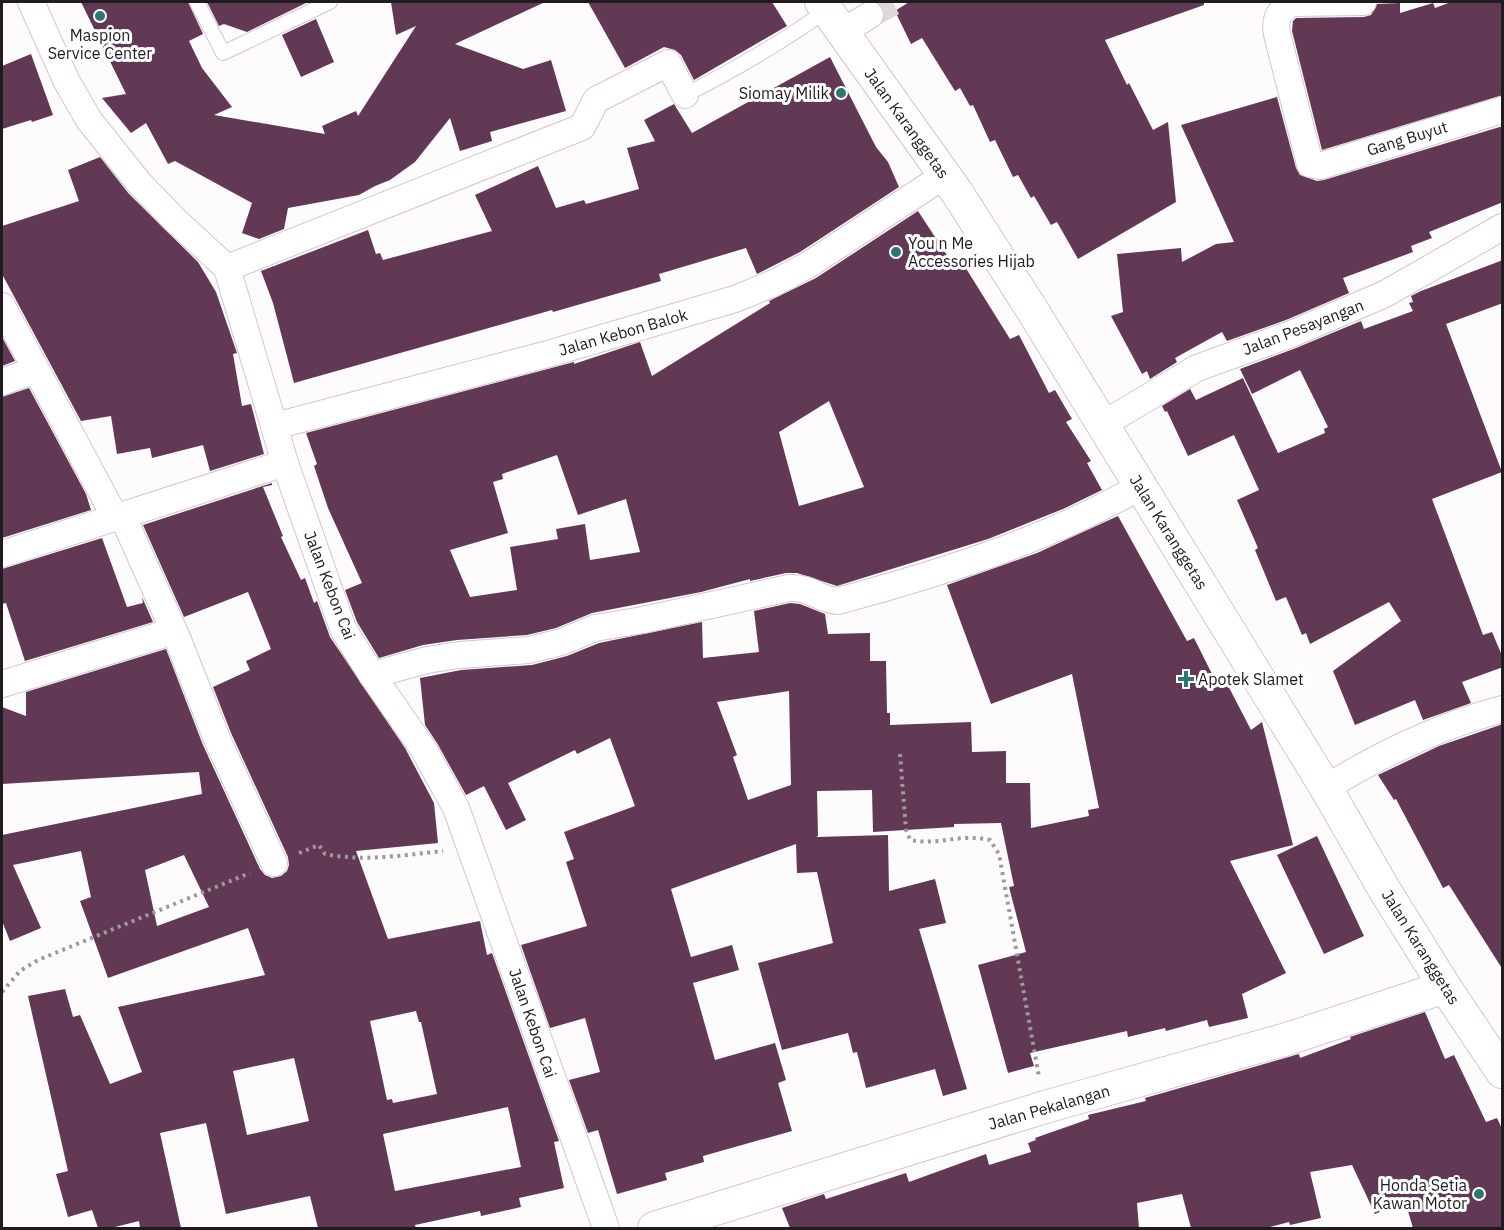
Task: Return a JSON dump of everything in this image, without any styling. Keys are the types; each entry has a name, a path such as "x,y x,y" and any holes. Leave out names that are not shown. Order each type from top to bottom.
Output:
{"street":[{"path":"31,2 67,82 89,120 140,184 227,268 582,126 596,100 668,63 684,95"},
{"name":"Gang Buyut","path":"1363,2 1298,2 1292,3 1280,12 1276,27 1308,161 1313,166 1320,166 1503,110"},
{"path":"830,14 870,15"},
{"name":"Jalan Karanggetas","path":"830,14 945,175 1031,308 1326,788 1384,889 1445,987 1503,1072"},
{"name":"Jalan Kebon Balok","path":"275,426 548,354 735,299 774,283 808,265 945,175"},
{"name":"Jalan Pesayangan","path":"1102,424 1197,368 1291,334 1385,294 1503,227"},
{"name":"Jalan Kebon Cai","path":"227,268 285,463 343,629 424,750 456,808 606,1228"},
{"path":"2,306 35,370 119,516 174,631 217,739 274,863"},
{"path":"2,382 35,370"},
{"path":"2,554 285,463"},
{"path":"372,675 427,660 459,655 529,650 561,642 595,628 643,620 789,588 804,588 830,601 838,601 975,560 1101,509 1141,486"},
{"path":"2,684 174,631"},
{"path":"1326,788 1368,762 1417,738 1466,718 1503,709"},
{"name":"Jalan Pekalangan","path":"654,1228 1044,1107 1287,1039 1445,987"}],"lane":[{"path":"197,2 223,53 330,2"},
{"path":"684,95 739,68 830,14"}],"path":[{"path":"900,754 906,830 910,840 919,842 974,836 990,840 999,854 1044,1107"},
{"path":"2,992 20,971 38,960 319,845 325,854 346,858 375,858 471,848"}],"building":[{"path":"81,2 188,2 203,34 189,41 202,68 232,107 214,115 325,134 322,126 356,111 358,116 416,26 396,35 391,2 545,2 455,44 523,69 551,60 566,111 490,132 492,141 460,151 450,118 415,162 390,180 359,195 288,208 284,229 259,239 242,233 252,203 175,161 168,164 146,123 131,133 102,98 126,94"},
{"path":"207,2 308,2 247,32 224,24 219,26"},
{"path":"588,2 772,2 787,26 694,80 681,55 675,50 664,47 625,68"},
{"path":"909,2 1204,2 1204,5 1105,40 1153,130 1168,122 1176,202 1078,259 1057,222 1051,225 1034,196 1031,198 1018,175 1013,177 995,140 990,142 973,105 970,106 960,88 955,91 922,38 911,44 895,11"},
{"path":"1451,2 1503,2 1503,95 1322,150 1292,31 1293,21 1296,18 1364,17 1371,15 1377,4 1400,3 1400,13 1433,3 1435,8"},
{"path":"316,19 334,62 301,77 282,35"},
{"path":"31,54 53,115 2,129 2,66"},
{"path":"830,57 876,147 888,162 899,187 800,252 757,274 746,248 659,274 661,281 294,383 273,303 261,271 368,230 376,254 380,253 383,260 492,231 475,195 538,166 556,208 584,200 586,204 639,189 627,148 655,141 644,120 674,104 692,133"},
{"path":"1277,97 1296,168 1300,175 1317,181 1503,126 1503,202 1429,232 1432,238 1411,246 1413,252 1343,278 1349,293 1286,320 1227,341 1222,332 1175,358 1177,362 1150,379 1147,371 1142,374 1111,316 1123,312 1117,254 1181,248 1182,262 1216,244 1234,242 1181,125"},
{"path":"100,157 129,194 198,262 216,292 237,353 233,354 242,406 251,404 264,454 210,471 203,445 152,458 150,448 117,454 111,416 81,421 2,274 2,226 79,201 68,170"},
{"path":"918,211 954,266 962,262 1010,339 1019,335 1049,393 1055,390 1072,419 1066,422 1091,461 1087,463 1102,490 1063,509 988,539 837,586 797,573 786,573 592,613 556,628 527,635 423,645 379,658 357,622 345,590 362,583 328,508 314,466 317,464 306,433 574,362 574,364 640,342 652,376 770,303 769,301 816,278","holes":["829,401 864,487 799,506 779,432","557,455 578,515 626,499 640,552 590,560 585,524 556,529 558,539 510,547 517,590 470,597 450,550 508,533 493,482 503,479 502,474"]},
{"path":"1503,260 1503,303 1446,324 1502,472 1432,499 1483,635 1492,632 1503,658 1503,667 1462,682 1471,703 1423,720 1415,700 1355,725 1333,671 1401,621 1389,602 1310,644 1306,633 1302,635 1286,597 1276,601 1255,550 1258,548 1237,500 1259,490 1234,435 1188,456 1167,411 1165,412 1162,406 1190,389 1196,400 1243,378 1278,453 1325,433 1324,429 1328,427 1300,370 1252,394 1240,369 1361,321 1364,329 1413,311 1409,303 1413,302 1411,296"},
{"path":"2,337 15,361 2,366"},
{"path":"29,388 86,494 91,510 2,538 2,397"},
{"path":"272,483 272,485 263,487 283,536 281,537 301,580 305,578 314,603 317,601 330,637 405,748 434,803 438,843 356,851 388,939 480,921 487,955 492,953 559,1141 554,1142 564,1188 519,1198 521,1207 481,1216 480,1211 415,1225 416,1228 318,1228 310,1196 226,1214 206,1123 160,1133 181,1228 140,1228 139,1221 111,1228 98,1228 92,1210 68,1217 56,1174 68,1171 28,996 65,989 73,1017 80,1015 110,1084 142,1072 118,1007 265,975 248,928 108,978 80,901 91,897 81,851 13,865 41,928 10,941 2,921 2,835 202,794 199,772 2,784 2,707 26,716 26,692 166,649 203,745 260,869 272,878 281,876 287,871 289,865 288,857 231,733 213,687 250,670 246,661 271,649 248,592 184,617 143,525","holes":["184,855 209,907 157,926 145,870","416,1011 419,1022 421,1022 437,1094 393,1103 392,1099 387,1100 370,1021","294,1058 309,1121 247,1135 233,1071","508,1107 521,1167 395,1191 383,1134"]},
{"path":"1118,516 1187,641 1194,638 1214,678 1222,674 1251,730 1262,722 1293,845 1230,861 1286,973 1242,994 1248,1018 1209,1027 1207,1020 1166,1031 1165,1028 1128,1037 1127,1031 1030,1053 1034,1066 1008,1073 978,965 1026,952 1009,887 1014,886 1001,823 954,824 954,827 873,832 872,790 817,791 818,836 816,837 888,835 889,891 935,879 946,923 919,929 967,1089 943,1096 935,1069 866,1088 857,1052 853,1053 848,1033 782,1050 758,963 833,943 817,872 797,873 796,844 671,889 691,957 732,945 739,970 693,983 715,1060 775,1043 786,1080 778,1083 792,1131 703,1156 704,1162 665,1173 667,1180 617,1194 598,1130 588,1133 569,1080 600,1072 585,1018 550,1028 521,945 587,926 566,862 574,859 564,832 635,806 610,738 577,754 575,750 508,783 526,820 506,830 484,786 466,795 425,725 420,678 461,670 532,665 567,656 599,643 702,622 703,658 759,652 754,611 790,603 800,604 825,614 828,634 870,633 870,661 886,661 887,713 890,713 890,725 971,722 972,752 1006,751 1006,783 1030,783 1031,828 1089,816 1088,810 1099,808 1072,674 991,704 947,585 1037,553","holes":["789,691 791,785 748,800 733,757 737,755 717,702"]},
{"path":"102,538 127,607 143,603 142,597 153,622 25,661 6,603 2,604 2,569"},
{"path":"1503,724 1503,970 1449,885 1443,888 1396,799 1394,800 1378,775 1439,746"},
{"path":"1317,836 1364,936 1324,954 1277,855"},
{"path":"1425,1012 1445,1059 1454,1055 1486,1122 1497,1118 1503,1131 1503,1228 1413,1228 1405,1201 1375,1214 1352,1165 1310,1172 1321,1218 1266,1228 1191,1228 1182,1194 1137,1203 1139,1228 790,1228 782,1208 824,1194 826,1199 906,1173 909,1182 986,1154 989,1165 1031,1152 1028,1143 1036,1140 1035,1138 1089,1119 1088,1115 1146,1101 1145,1098 1299,1054 1300,1058 1351,1039 1350,1037"}],"tunnel":[{"path":"870,15 894,2"}],"place":[{"name":"Maspion Service Center","path":"100,16"},
{"name":"Siomay Milik","path":"841,93"},
{"name":"You n Me Accessories Hijab","path":"896,252"},
{"name":"Apotek Slamet","path":"1186,679"},
{"name":"Honda Setia Kawan Motor","path":"1479,1194"}]}
